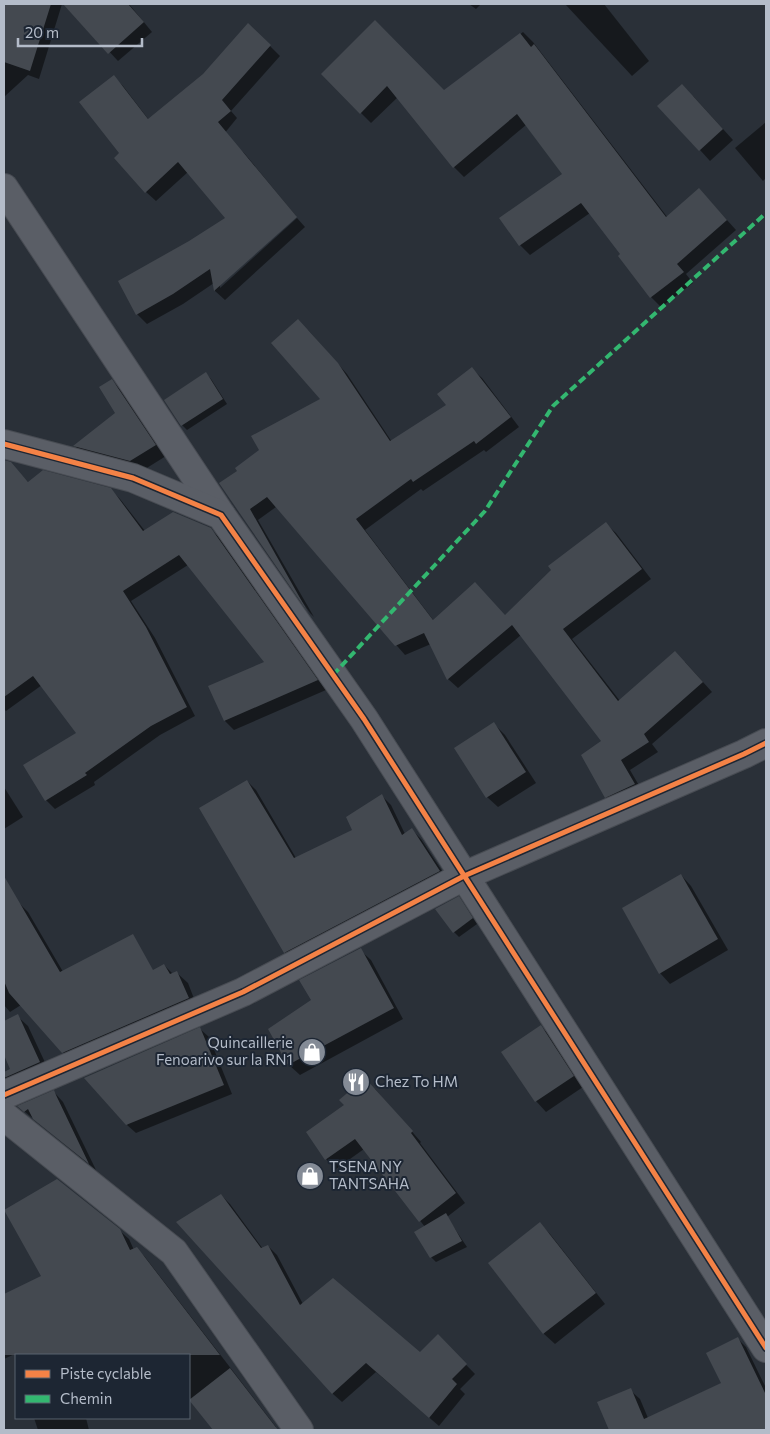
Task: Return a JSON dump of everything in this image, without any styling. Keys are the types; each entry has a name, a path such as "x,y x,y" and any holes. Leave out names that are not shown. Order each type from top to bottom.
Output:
{"street":[{"path":"4,188 221,515 364,719 766,1348"},
{"path":"4,444 133,478 221,515"},
{"path":"4,1095 243,992 464,876 766,743"},
{"path":"4,1116 174,1252 294,1424 316,1430"}],"building":[{"path":"4,4 51,4 30,71 4,62"},
{"path":"63,4 128,4 144,22 108,54"},
{"path":"375,20 444,90 520,33 531,47 534,44 666,217 699,188 727,220 677,264 684,272 650,298 618,256 620,254 581,203 519,246 499,218 562,174 517,114 453,168 387,86 360,114 321,74"},
{"path":"248,23 271,45 222,100 231,111 218,122 297,217 214,291 210,269 173,294 136,315 118,281 189,241 225,218 178,162 145,193 114,158 119,153 79,102 114,75 148,119 203,74"},
{"path":"682,84 723,129 699,151 657,106"},
{"path":"298,319 338,363 390,441 446,405 437,394 472,367 511,417 476,444 474,441 413,482 411,479 356,519 433,620 475,582 505,615 551,570 548,566 606,522 642,569 563,629 618,701 675,651 703,682 644,734 649,742 621,760 635,784 605,798 581,755 601,741 512,625 447,680 424,633 395,646 267,497 250,509 309,614 219,483 237,471 235,468 259,450 251,436 320,399 271,343"},
{"path":"206,372 223,399 181,426 164,400"},
{"path":"112,379 156,445 130,461 73,446 115,413 99,387"},
{"path":"4,460 11,462 28,482 43,470 111,488 143,531 173,512 211,528 318,680 224,721 208,686 264,662 179,555 123,591 146,627 187,707 151,726 85,773 87,775 45,801 23,765 76,733 33,676 4,697"},
{"path":"494,722 526,772 486,798 454,748"},
{"path":"247,780 294,858 352,830 346,817 382,794 402,835 412,828 440,871 284,953 199,808"},
{"path":"681,874 718,939 659,974 622,908"},
{"path":"4,876 60,972 133,934 153,970 164,964 170,974 177,971 189,998 62,1053 9,993 4,981"},
{"path":"459,896 473,918 453,933 435,909"},
{"path":"361,948 394,1008 288,1065 268,1029 311,1000 299,980"},
{"path":"18,1014 40,1062 4,1078 4,1072 10,1069 4,1055 4,1021"},
{"path":"541,1025 574,1076 535,1102 501,1052"},
{"path":"200,1027 224,1085 126,1125 84,1078"},
{"path":"365,1078 413,1131 411,1133 456,1193 419,1222 355,1139 325,1160 306,1132 344,1105 339,1100"},
{"path":"54,1090 89,1164 33,1119 28,1109 24,1112 17,1106"},
{"path":"57,1179 120,1229 130,1250 137,1247 220,1355 4,1355 4,1294 41,1276 4,1210"},
{"path":"221,1194 261,1248 268,1245 300,1305 333,1278 420,1352 438,1334 467,1364 452,1379 457,1384 429,1418 366,1363 332,1394 176,1222"},
{"path":"446,1213 462,1241 430,1258 414,1232"},
{"path":"540,1222 596,1293 543,1334 488,1263"},
{"path":"738,1337 766,1395 766,1430 609,1430 597,1402 631,1388 644,1419 721,1383 706,1353"},
{"path":"230,1368 278,1430 213,1430 190,1399"}],"marked path":[{"path":"333,675 485,511 553,406 766,213"}],"cycle path":[{"path":"4,444 133,478 221,515 364,719 766,1348"},
{"path":"4,1095 243,992 464,876 766,743"}],"place":[{"name":"Quincaillerie Fenoarivo sur la RN1","path":"312,1052"},
{"name":"Chez To HM","path":"356,1082"},
{"name":"TSENA NY TANTSAHA","path":"310,1176"}]}
